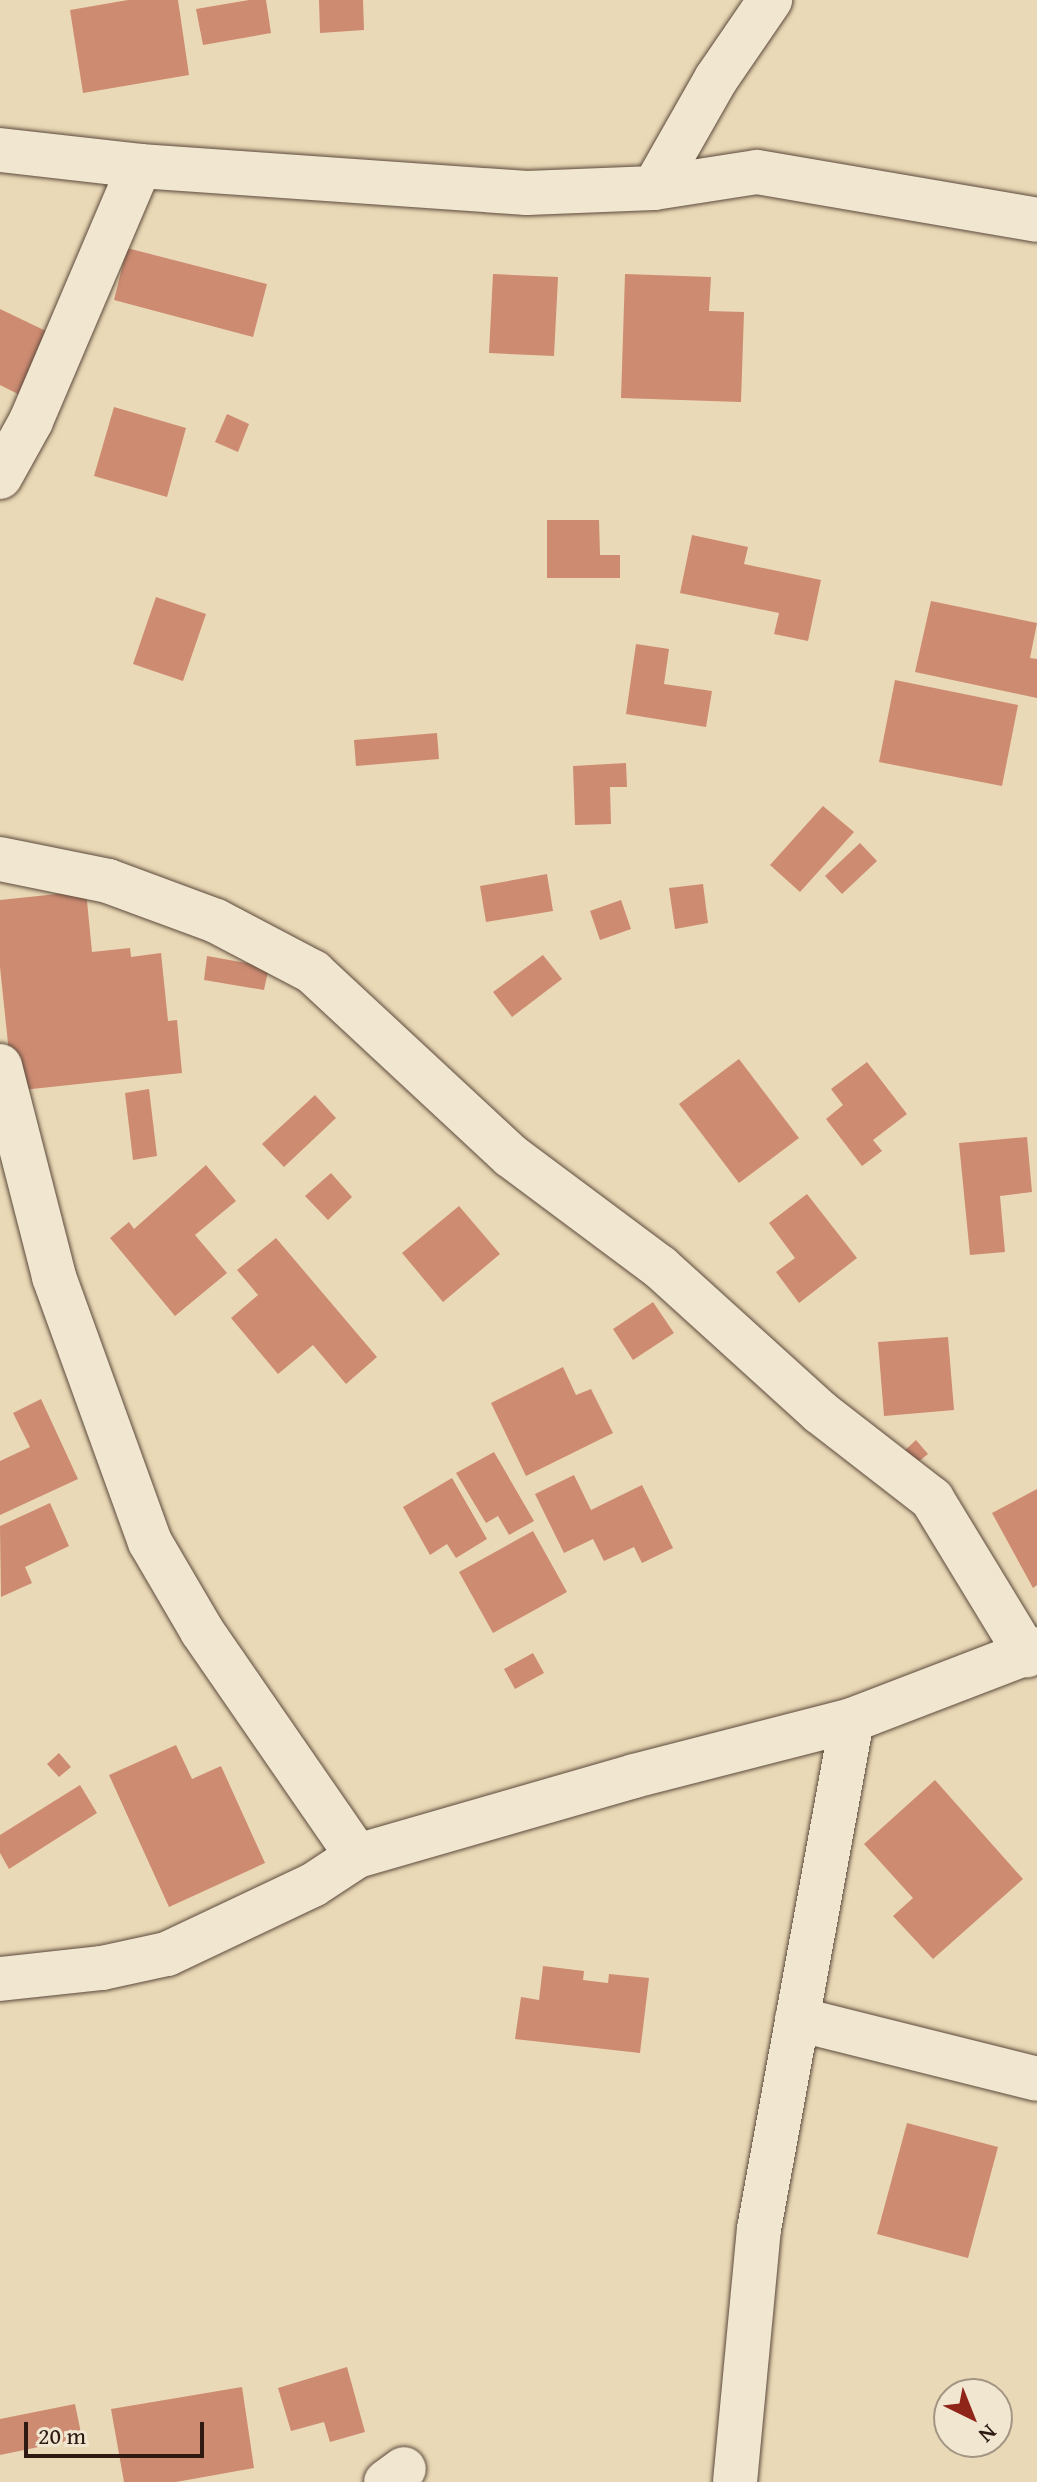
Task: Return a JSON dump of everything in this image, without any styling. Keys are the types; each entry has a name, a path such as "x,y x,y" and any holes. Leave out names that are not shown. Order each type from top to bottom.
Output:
{"street":[{"path":"654,188 716,79 770,0"},
{"path":"0,150 140,166 527,193 654,188 757,172 1037,220"},
{"path":"0,477 31,421 140,166"},
{"path":"0,859 122,886 216,921 313,972 511,1156 660,1267 820,1412 932,1499 1032,1652 852,1720 634,1776 357,1856 313,1885 167,1954 102,1968 0,1979"},
{"path":"0,1066 14,1192 150,1542 202,1631 357,1856"},
{"path":"735,2482 757,2244 852,1720"},
{"path":"797,2019 1037,2079"}],"building":[{"path":"128,0 178,0 189,75 83,93 70,10"},
{"path":"266,0 271,33 203,45 196,9"},
{"path":"319,0 363,0 364,30 320,33"},
{"path":"127,248 267,284 253,337 114,300"},
{"path":"493,274 558,277 554,356 489,353"},
{"path":"625,274 711,277 709,311 744,312 741,402 621,398"},
{"path":"0,309 48,332 18,394 0,385"},
{"path":"114,407 186,428 167,497 94,476"},
{"path":"227,414 249,424 238,452 215,442"},
{"path":"547,520 599,520 600,555 620,555 620,578 547,578"},
{"path":"692,535 748,547 744,564 821,580 808,641 774,634 779,613 680,593"},
{"path":"156,597 206,614 183,681 133,664"},
{"path":"931,601 1037,623 1030,658 1037,659 1037,698 915,672"},
{"path":"636,644 669,649 664,684 712,691 706,727 626,714"},
{"path":"895,680 1018,705 1002,786 879,762"},
{"path":"437,733 439,759 356,766 354,740"},
{"path":"626,763 627,787 610,787 611,824 575,825 573,766"},
{"path":"823,806 854,832 800,892 770,865"},
{"path":"860,843 877,861 842,894 825,876"},
{"path":"547,874 553,911 486,922 480,886"},
{"path":"703,884 708,923 675,929 669,888"},
{"path":"86,891 92,952 130,948 131,957 161,953 168,1021 177,1020 182,1073 13,1091 0,967 0,900"},
{"path":"621,900 631,929 600,940 590,911"},
{"path":"543,955 562,979 512,1017 493,992"},
{"path":"207,956 269,967 264,990 204,980"},
{"path":"739,1059 799,1138 739,1183 679,1104"},
{"path":"867,1062 907,1114 873,1140 882,1151 862,1166 826,1119 843,1105 831,1089"},
{"path":"149,1089 157,1156 133,1160 125,1093"},
{"path":"315,1095 336,1118 284,1167 262,1144"},
{"path":"1027,1137 1032,1192 1000,1196 1005,1252 970,1255 959,1143"},
{"path":"206,1165 236,1201 195,1235 227,1273 175,1316 110,1238 129,1222 134,1229"},
{"path":"331,1173 352,1197 328,1220 305,1196"},
{"path":"807,1194 857,1258 799,1303 776,1272 795,1258 769,1223"},
{"path":"459,1206 500,1254 443,1302 402,1253"},
{"path":"276,1238 377,1357 346,1384 313,1345 278,1374 231,1318 258,1295 237,1270"},
{"path":"653,1302 674,1333 633,1360 613,1329"},
{"path":"948,1337 954,1410 884,1416 878,1342"},
{"path":"563,1367 576,1395 591,1389 613,1433 526,1476 491,1403"},
{"path":"41,1399 78,1479 0,1515 0,1461 30,1447 13,1413"},
{"path":"916,1440 928,1454 913,1466 902,1453"},
{"path":"494,1452 534,1521 509,1535 498,1516 486,1523 456,1473"},
{"path":"574,1475 591,1510 642,1485 673,1548 642,1563 634,1547 604,1561 593,1539 564,1553 535,1494"},
{"path":"452,1478 487,1539 456,1558 447,1544 430,1555 403,1507"},
{"path":"1037,1489 1037,1585 1033,1588 992,1513"},
{"path":"50,1503 69,1546 25,1567 32,1583 1,1597 0,1526"},
{"path":"533,1531 567,1592 493,1633 459,1572"},
{"path":"533,1653 544,1673 515,1689 504,1669"},
{"path":"176,1745 192,1779 221,1766 265,1863 169,1907 109,1775"},
{"path":"59,1753 71,1767 59,1777 47,1764"},
{"path":"935,1780 1023,1879 933,1959 893,1916 913,1898 864,1844"},
{"path":"80,1785 97,1813 9,1869 0,1853 0,1835"},
{"path":"543,1966 584,1971 583,1980 608,1983 609,1974 649,1978 640,2053 515,2039 521,1997 539,2000"},
{"path":"907,2123 998,2147 968,2258 877,2234"},
{"path":"347,2367 365,2432 330,2442 324,2422 291,2431 278,2388"},
{"path":"242,2387 254,2468 176,2482 124,2482 111,2409"},
{"path":"75,2404 82,2438 0,2455 0,2419"}]}
